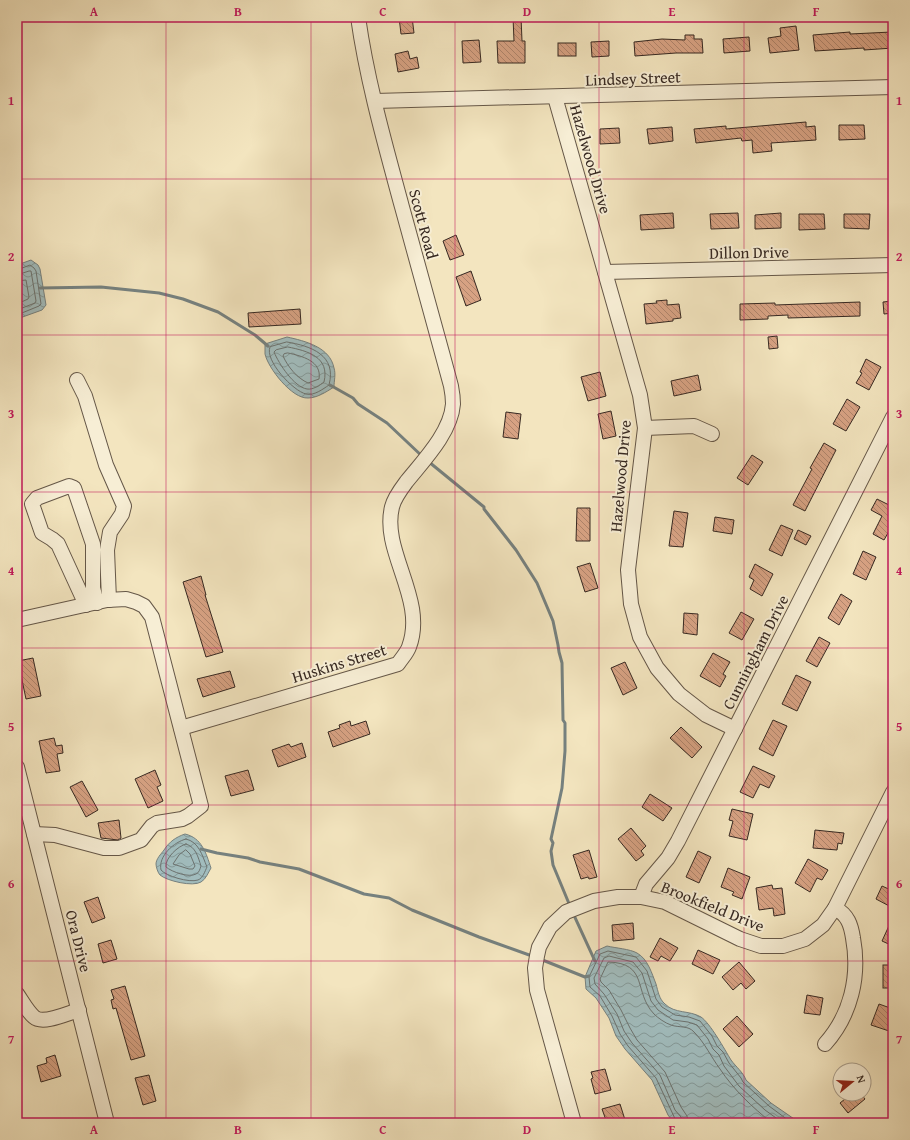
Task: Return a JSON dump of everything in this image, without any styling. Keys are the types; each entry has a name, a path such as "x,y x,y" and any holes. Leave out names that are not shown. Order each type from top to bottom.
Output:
{"street":[{"name":"Scott Road","path":"358,17 375,101 393,175 451,386 453,403 450,421 441,436"},
{"name":"Lindsey Street","path":"375,101 893,88"},
{"name":"Hazelwood Drive","path":"555,97 640,395 645,428 628,570 630,604 640,637 657,668 679,694 706,715 735,729"},
{"name":"Dillon Drive","path":"605,272 893,265"},
{"path":"77,380 85,396 106,465 124,506 122,514 110,532 97,603"},
{"name":"Cunningham Drive","path":"641,897 646,884 668,858 678,841 893,417"},
{"path":"645,428 694,426 712,434"},
{"name":"Huskins Street","path":"181,728 398,664 409,648 414,628 410,598 392,538 389,522 392,506 400,492 441,436"},
{"path":"69,486 74,488 93,544 93,588 97,603 58,544 52,538 42,533 32,504 37,498 69,486"},
{"path":"17,620 97,603 126,599 144,606 152,617 201,806 182,819 157,823 148,830 141,840 119,848 104,848 54,835 34,834"},
{"name":"Ora Drive","path":"17,767 107,1123"},
{"name":"Brookfield Drive","path":"574,1123 537,990 535,968 539,947 550,927 566,912 594,901 618,897 641,897 674,906 740,939 761,946 784,946 805,939 823,925 835,908 893,792"},
{"path":"825,1044 833,1035 847,1010 855,982 856,953 851,925 847,917 835,908"},
{"path":"17,994 35,1019 41,1020 79,1010"}],"water":[{"path":"31,260 38,265 40,269 46,305 42,310 17,319 17,267 20,264"},
{"path":"287,337 316,346 328,355 335,370 334,387 318,396 308,398 295,394 282,382 267,360 265,354 265,344"},
{"path":"185,834 196,839 205,852 211,868 207,876 201,882 186,884 168,879 160,875 156,867 158,858 170,842"},
{"path":"607,946 630,950 641,956 649,967 661,1000 673,1009 692,1013 705,1020 746,1080 771,1103 800,1123 674,1123 668,1115 652,1080 625,1049 616,1036 609,1018 596,998 586,989 585,977 596,951"}],"building":[{"path":"399,17 412,17 414,33 401,34"},
{"path":"513,17 521,17 522,41 525,41 525,63 498,63 497,41 514,41"},
{"path":"796,26 799,50 770,53 768,38 781,36 780,28"},
{"path":"850,32 850,34 892,32 893,48 815,51 813,35"},
{"path":"685,35 694,35 694,39 702,39 703,53 635,56 634,42 662,39 685,40"},
{"path":"749,37 750,51 724,53 723,39"},
{"path":"479,40 481,62 463,63 462,41"},
{"path":"609,41 609,56 592,57 591,42"},
{"path":"558,43 576,43 576,56 558,56"},
{"path":"408,51 410,59 417,57 419,68 398,72 395,54"},
{"path":"806,122 806,127 815,126 816,140 771,143 772,151 753,153 752,140 742,141 741,138 696,143 694,129 726,126 726,129"},
{"path":"839,125 864,125 865,139 839,140"},
{"path":"672,127 673,141 649,144 647,129"},
{"path":"619,128 620,143 600,144 600,129"},
{"path":"673,213 674,228 641,230 640,215"},
{"path":"738,213 739,228 711,229 710,214"},
{"path":"781,213 781,228 755,229 755,215"},
{"path":"799,214 824,214 825,229 799,230"},
{"path":"844,214 870,214 869,229 844,228"},
{"path":"456,235 464,255 450,260 443,241"},
{"path":"471,271 481,300 466,306 456,277"},
{"path":"667,300 667,305 679,304 681,318 673,319 673,321 646,324 644,304 657,303 656,301"},
{"path":"893,301 893,313 884,314 883,302"},
{"path":"860,302 860,316 788,318 788,315 768,316 768,319 740,320 740,304 775,303 775,305"},
{"path":"300,309 301,324 249,327 248,313"},
{"path":"777,336 778,348 769,349 768,337"},
{"path":"866,359 881,367 869,390 856,383 862,373 860,372"},
{"path":"600,372 606,396 588,401 581,377"},
{"path":"698,375 701,390 674,396 671,381"},
{"path":"847,399 860,407 846,431 833,424"},
{"path":"611,411 616,436 603,439 598,414"},
{"path":"506,412 521,414 518,439 503,437"},
{"path":"824,443 836,450 805,511 793,505 812,469 810,468"},
{"path":"752,455 763,462 748,485 737,478"},
{"path":"877,499 893,507 893,524 884,540 873,534 882,516 871,510"},
{"path":"577,508 590,508 590,541 576,541"},
{"path":"674,511 688,513 683,547 669,546"},
{"path":"715,517 734,520 732,534 713,531"},
{"path":"781,525 793,530 782,556 769,550"},
{"path":"798,530 811,536 806,545 794,539"},
{"path":"863,551 876,557 866,580 853,574"},
{"path":"590,563 598,588 585,592 577,567"},
{"path":"755,564 773,574 762,596 750,589 754,580 749,577"},
{"path":"201,576 205,595 223,652 206,657 183,582"},
{"path":"841,594 852,601 839,625 828,618"},
{"path":"741,612 754,619 742,640 729,633"},
{"path":"684,613 698,614 697,635 683,633"},
{"path":"819,637 830,643 817,667 806,661"},
{"path":"713,653 730,662 723,674 726,676 720,687 700,676"},
{"path":"33,658 41,696 26,699 18,661"},
{"path":"625,662 637,688 623,695 611,668"},
{"path":"230,671 235,687 203,697 197,679"},
{"path":"796,675 811,682 797,711 782,704"},
{"path":"773,720 787,726 773,756 759,749"},
{"path":"350,721 351,726 366,721 370,734 333,747 328,732 340,728 339,725"},
{"path":"681,727 702,747 692,758 670,738"},
{"path":"54,738 56,746 62,745 63,753 57,754 60,771 46,773 39,741"},
{"path":"302,743 306,757 278,767 272,750 289,744 291,747"},
{"path":"753,766 775,776 769,788 760,784 753,798 740,792"},
{"path":"155,770 161,785 157,787 163,801 148,808 135,779"},
{"path":"248,770 254,790 231,796 225,776"},
{"path":"82,781 98,810 86,817 70,787"},
{"path":"650,794 672,808 663,821 642,807"},
{"path":"732,809 753,814 747,840 729,836 733,821 729,820"},
{"path":"119,820 121,838 118,840 101,838 98,823"},
{"path":"631,828 646,846 641,851 644,855 636,861 618,839"},
{"path":"815,830 844,833 842,844 838,843 837,850 813,848"},
{"path":"589,850 597,877 581,879 573,855"},
{"path":"698,851 711,857 699,883 686,877"},
{"path":"808,859 828,870 822,880 817,878 810,892 795,883"},
{"path":"728,868 750,877 742,899 732,895 734,892 721,887"},
{"path":"772,885 773,889 782,888 785,914 774,916 773,908 759,910 756,888"},
{"path":"882,886 893,891 893,908 876,899"},
{"path":"98,897 105,918 92,923 84,902"},
{"path":"893,917 893,946 882,941"},
{"path":"633,923 634,939 613,941 612,925"},
{"path":"660,938 678,948 670,961 661,956 658,961 650,957"},
{"path":"111,940 117,959 103,963 98,944"},
{"path":"698,950 720,960 713,974 692,964"},
{"path":"739,962 755,981 746,989 741,983 733,990 722,977"},
{"path":"883,965 893,965 893,988 883,988"},
{"path":"125,986 145,1056 131,1060 116,1008 113,1009 111,1000 114,999 111,990"},
{"path":"807,995 823,998 820,1015 804,1013"},
{"path":"879,1004 893,1009 893,1018 889,1031 871,1025"},
{"path":"737,1016 753,1034 739,1047 723,1029"},
{"path":"55,1055 61,1076 41,1082 37,1066 47,1063 46,1058"},
{"path":"605,1069 611,1090 595,1094 591,1079 593,1078 591,1072"},
{"path":"149,1075 156,1101 143,1105 135,1078"},
{"path":"841,1102 861,1102 848,1113 840,1103"},
{"path":"620,1104 626,1123 607,1123 602,1109"}],"waterway":[{"path":"40,288 101,287 159,293 183,299 218,312 255,335 268,346"},
{"path":"330,385 353,398 358,404 387,423 423,457"},
{"path":"429,462 484,507 516,550 537,583 553,621 562,663 565,751 562,788 551,839 553,843 551,851 553,865 570,906"},
{"path":"201,849 299,869 364,894 389,898 412,910 479,937 532,956"},
{"path":"573,913 595,961"},
{"path":"540,959 585,977 589,976"}]}
